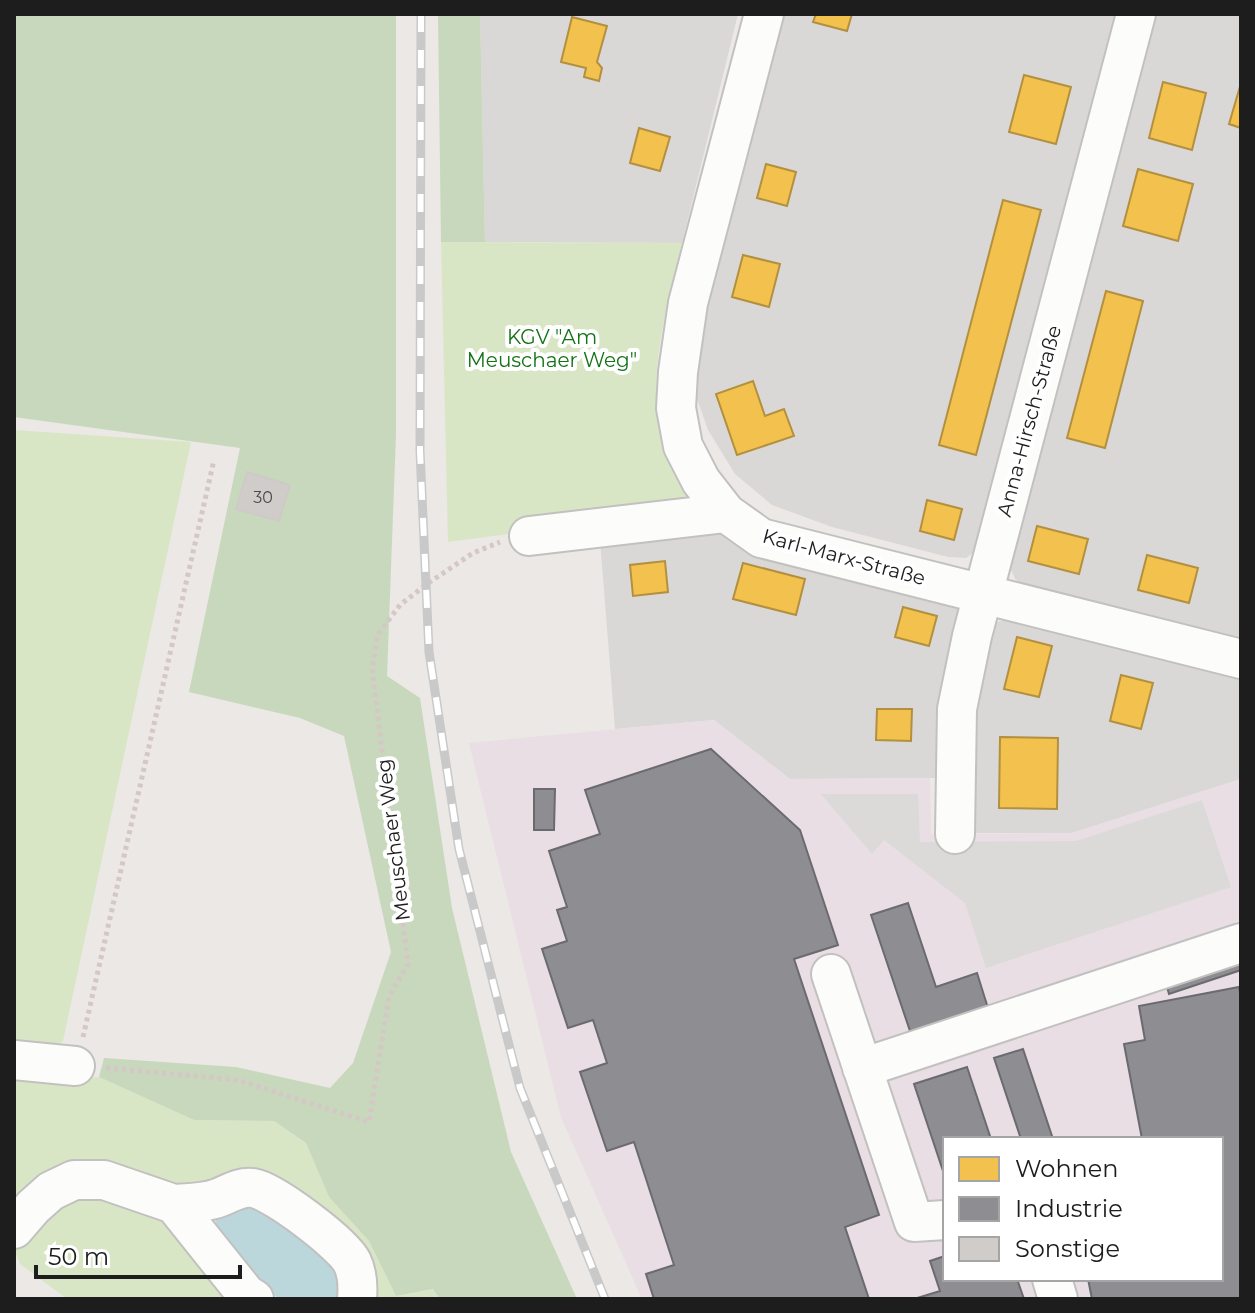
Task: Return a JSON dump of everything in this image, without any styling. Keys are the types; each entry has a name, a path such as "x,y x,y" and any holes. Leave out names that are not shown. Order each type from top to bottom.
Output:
{"street":[{"name":"Karl-Marx-Straße","path":"764,14 688,303 678,372 676,408 683,446 701,481 726,513 761,538 1241,659"},
{"name":"Anna-Hirsch-Straße","path":"955,834 957,709 972,636 1136,14"},
{"path":"529,536 726,513"},
{"path":"862,1068 1241,943"},
{"path":"831,974 914,1222 943,1220"},
{"path":"14,1229 40,1199 74,1180 104,1180 174,1204 216,1199 236,1190 253,1188 281,1201 343,1249 356,1271 357,1299"},
{"path":"174,1204 246,1294 254,1299"}],"path":[{"path":"45,1063 69,1057 80,1046 84,1036 214,460"},
{"name":"Meuschaer Weg","path":"45,1063 238,1080 369,1122 389,996 408,964 372,668 378,634 400,605 473,553 494,543 529,536"}],"shaded area":[{"path":"480,14 738,14 682,243 485,242"},
{"path":"777,14 1124,14 978,549 966,558 948,557 832,527 772,505 735,474 708,430 694,390 694,349"},
{"path":"1145,14 1241,14 1241,643 1030,589 1015,579 1009,565 1059,388"},
{"path":"717,524 958,605 961,625 941,778 790,779 714,720 615,729 600,540"},
{"path":"1016,620 1241,674 1241,779 1072,833 972,833 973,729 986,637 999,621"},
{"path":"714,720 790,779 930,778 931,834 1072,833 1241,779 1241,1299 642,1299 561,1117 469,743"},
{"path":"821,794 918,794 920,842 1076,841 1202,800 1231,887 986,968 965,903 884,840 872,854"}],"green space":[{"path":"14,14 396,14 396,434 387,676 420,698 452,908 511,1152 577,1299 440,1299 433,1289 396,1296 369,1241 329,1197 306,1143 274,1121 194,1120 99,1077 104,1058 236,1067 330,1088 353,1063 391,952 344,736 300,718 189,692 240,448 14,417"},
{"path":"438,14 480,14 485,242 441,242"},
{"name":"KGV \"Am Meuschaer Weg\"","path":"441,242 682,243 660,346 656,400 668,458 698,509 448,542"},
{"path":"14,430 191,442 63,1041 47,1052 14,1050"},
{"path":"14,1071 99,1077 194,1120 274,1121 306,1143 329,1197 369,1241 396,1296 434,1289 440,1299 365,1299 207,1191 104,1172 14,1216"},
{"path":"75,1188 157,1210 241,1299 67,1299 20,1264 15,1251 16,1243"}],"water":[{"path":"252,1198 341,1262 342,1299 279,1299 234,1263 213,1231 218,1212"}],"building: Wohnen":[{"path":"816,14 852,14 847,31 813,22"},
{"path":"572,17 607,26 597,62 602,68 599,81 584,77 586,68 561,62"},
{"path":"1024,75 1071,87 1056,144 1009,132"},
{"path":"1163,82 1206,93 1192,150 1149,138"},
{"path":"1241,83 1241,128 1229,124"},
{"path":"639,128 670,137 660,171 630,163"},
{"path":"766,164 796,172 787,206 757,198"},
{"path":"1138,169 1193,184 1178,241 1123,226"},
{"path":"1003,200 1041,210 976,455 939,445"},
{"path":"743,255 780,264 769,307 732,297"},
{"path":"1106,291 1143,301 1105,448 1067,438"},
{"path":"753,381 765,416 784,409 794,436 737,455 716,394"},
{"path":"927,500 962,509 954,540 920,531"},
{"path":"1037,526 1088,539 1079,574 1028,561"},
{"path":"1147,555 1198,568 1189,603 1138,590"},
{"path":"665,561 668,592 633,596 630,565"},
{"path":"743,563 805,579 796,615 733,599"},
{"path":"903,607 937,616 929,646 895,637"},
{"path":"1017,637 1052,646 1039,697 1004,689"},
{"path":"1121,675 1153,683 1141,729 1110,721"},
{"path":"877,709 912,709 911,741 876,740"},
{"path":"1000,737 1058,738 1057,809 999,808"}],"building: Industrie":[{"path":"711,749 800,830 838,945 794,959 879,1215 845,1227 869,1299 654,1299 646,1274 674,1265 634,1142 607,1151 580,1072 607,1063 593,1020 568,1028 542,949 567,941 557,910 567,907 549,851 600,834 585,790"},
{"path":"534,789 555,789 554,830 534,830"},
{"path":"908,903 936,987 977,973 988,1008 911,1034 871,915"},
{"path":"1236,956 1241,970 1169,994 1165,980"},
{"path":"1239,987 1241,1299 1092,1299 1088,1281 1223,1281 1223,1137 1142,1137 1124,1044 1145,1040 1139,1006"},
{"path":"1023,1049 1052,1137 1020,1137 994,1058"},
{"path":"967,1067 990,1137 943,1137 943,1171 914,1084"},
{"path":"943,1257 943,1281 1018,1281 1024,1299 914,1299 940,1291 930,1261"}],"building: Sonstige":[{"path":"247,472 290,485 279,521 236,509"}],"railway":[{"path":"421,14 420,451 429,652 459,849 520,1088 605,1299"}]}
